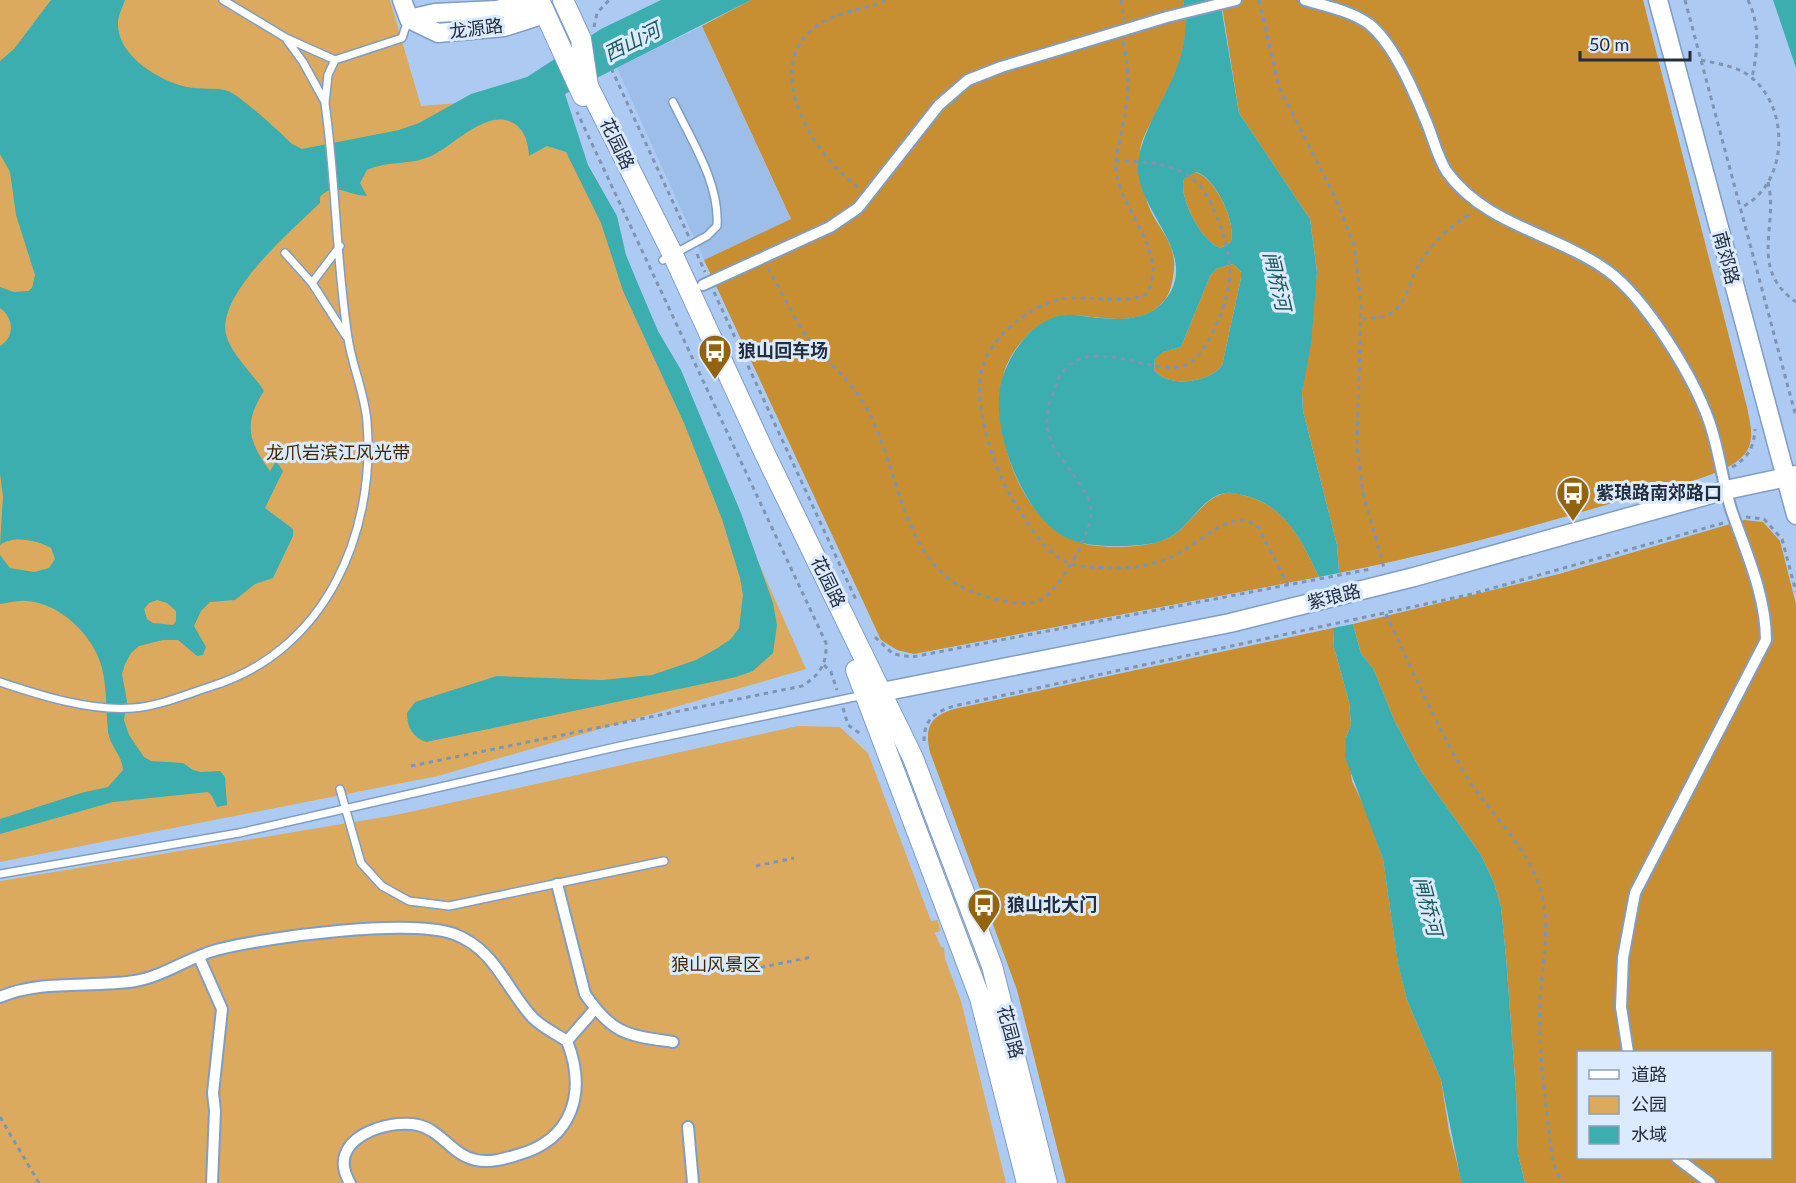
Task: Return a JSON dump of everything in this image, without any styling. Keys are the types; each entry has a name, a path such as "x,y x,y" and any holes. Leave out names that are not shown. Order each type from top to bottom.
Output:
{"main road":[{"name":"花园路","path":"569,2 591,35 581,94"},
{"path":"540,5 569,2"},
{"name":"花园路","path":"540,5 562,47 581,94 668,257 765,454 873,693 980,998 1027,1183"},
{"name":"花园路","path":"873,693 913,758 992,966 1047,1183"}],"street":[{"path":"402,0 408,20"},
{"path":"706,282 830,227 858,208 939,105 958,86 1001,67 1167,17 1236,0"},
{"path":"1305,0 1343,11 1367,23 1377,31 1404,75 1446,171 1484,206 1506,220 1594,261 1611,273 1638,300 1656,324 1698,397 1708,420 1726,490 1764,609 1766,640 1635,893 1623,958 1622,1007 1628,1051"},
{"name":"南郊路","path":"1658,0 1791,477 1796,516"},
{"name":"龙源路","path":"408,20 438,33 504,27 540,5"},
{"name":"紫琅路","path":"873,693 1230,623 1414,578 1726,490 1791,477"},
{"path":"557,884 585,994 595,1009 608,1024 623,1032 673,1042"},
{"path":"0,997 21,989 138,981 219,949 264,942 353,930 440,930 456,934 484,951 497,965 514,993 535,1020 567,1041 577,1082 576,1093 561,1131 546,1144 502,1159 475,1160 452,1147 427,1128 400,1124 388,1125 362,1135 352,1142 345,1160 350,1183"},
{"path":"199,957 222,1009 213,1093 215,1111 212,1183"},
{"path":"567,1041 595,1009"},
{"path":"688,1127 693,1183"},
{"path":"1678,1159 1710,1183"}],"lane":[{"path":"223,0 286,38 334,60 402,38 408,20"},
{"path":"286,38 325,103"},
{"path":"0,682 53,698 99,707 134,708 155,704 237,678 266,662 306,625 338,578 361,519 369,456 367,419 348,339 330,134 325,103 328,75 334,60"},
{"path":"668,257 707,236 717,226 718,209 711,184 673,102"},
{"path":"312,283 340,246"},
{"path":"285,253 312,283 348,339"},
{"path":"0,874 239,833 620,746 873,693"},
{"path":"340,789 361,863 382,886 409,901 449,906 664,861"}],"path":[{"path":"609,0 597,13 591,35 614,75 706,282"},
{"path":"870,195 832,166 797,104 790,73 801,42 817,26 887,0"},
{"path":"1121,0 1128,64 1128,96 1116,160 1120,192 1151,255 1153,274 1149,289 1146,294 1134,298 1079,296 1058,300 1033,310 998,340 984,361 981,371 984,422 999,473 1040,539 1059,559 1070,564 1095,567 1148,566 1182,552 1221,525 1247,520 1257,527 1288,585"},
{"path":"873,635 893,654 912,657 1288,585 1384,569 1363,493 1357,448 1362,319 1357,261 1349,229 1279,87 1259,0"},
{"path":"1685,0 1796,417"},
{"path":"1748,0 1756,27 1752,78"},
{"path":"1701,60 1732,67 1752,78 1771,99 1779,125 1779,148 1768,182 1755,199 1740,208"},
{"path":"411,766 802,686 820,674 824,665 826,643 581,94"},
{"path":"763,258 810,340 843,373 867,409 905,512 921,543 945,575 971,592 1001,600 1027,603 1046,596 1070,564 1089,532 1090,502 1050,441 1045,427 1058,379 1071,363 1095,357 1181,367 1190,363 1206,346 1229,285 1230,268 1223,239 1208,197 1192,179 1170,167 1116,160"},
{"path":"1768,182 1769,208 1766,239 1769,263 1780,287 1796,303"},
{"path":"1362,319 1383,316 1394,311 1403,299 1422,260 1441,235 1456,222 1484,206"},
{"path":"714,290 858,602"},
{"path":"1721,472 1748,455 1754,442 1753,420"},
{"path":"926,746 924,730 932,716 954,706 1385,614 1548,574 1735,519 1756,517 1764,519 1774,527 1782,539 1796,592"},
{"path":"1385,614 1421,691 1466,775 1522,850 1542,895 1546,918 1540,1034 1552,1156 1556,1171 1563,1183"},
{"path":"824,665 831,672 848,725 864,737"},
{"path":"756,866 794,858"},
{"path":"743,971 812,957"},
{"path":"0,1117 39,1183"}],"shaded area":[{"path":"751,0 1183,0 1185,32 1180,60 1145,134 1140,153 1141,176 1146,198 1173,253 1173,280 1170,290 1164,301 1144,315 1121,319 1062,316 1040,325 1021,342 1004,373 1000,398 1007,453 1018,481 1032,505 1050,525 1072,539 1098,546 1115,547 1160,541 1176,533 1215,497 1233,493 1251,497 1265,504 1288,522 1319,577 914,654 897,650 881,640 704,260 791,219 702,26"},
{"path":"1221,0 1643,0 1747,407 1751,438 1744,455 1724,469 1682,484 1492,537 1339,573 1337,545 1303,411 1302,392 1317,272 1310,219 1239,113"},
{"path":"702,26 791,220 704,260 617,68"},
{"path":"1195,172 1203,176 1217,191 1227,212 1232,233 1231,242 1221,248 1206,238 1188,207 1183,187 1184,179"},
{"path":"1233,264 1241,272 1241,278 1222,366 1208,376 1189,381 1169,380 1161,376 1154,370 1155,357 1181,347 1210,276 1216,269"},
{"path":"1744,520 1763,522 1780,541 1796,604 1796,1183 1525,1183 1518,1154 1516,1092 1501,907 1494,883 1481,855 1421,771 1395,722 1373,668 1361,654 1353,624 1559,574"},
{"path":"1333,628 1334,647 1349,702 1351,724 1346,738 1352,781 1365,808 1383,859 1398,963 1407,1000 1441,1080 1449,1131 1462,1183 1066,1183 1017,990 930,752 928,736 931,724 940,715 954,709"}],"green space":[{"name":"龙爪岩滨江风光带","path":"0,0 390,0 421,106 508,99 539,91 675,376 806,669 438,776 0,862"},
{"name":"狼山风景区","path":"798,726 840,727 868,753 931,921 938,920 940,931 935,933 941,947 944,947 945,959 961,1001 1006,1183 0,1183 0,881 396,815"}],"water":[{"name":"西山河","path":"51,0 125,0 118,19 119,34 124,45 141,65 176,84 192,88 218,89 234,94 292,144 302,149 399,130 419,123 471,94 527,77 601,29 661,0 751,0 565,94 588,165 617,216 626,255 638,284 658,331 681,370 741,513 773,603 777,625 773,653 753,671 736,677 426,742 414,735 408,723 407,713 415,702 497,676 602,680 652,675 696,660 731,639 739,628 743,595 722,519 684,423 623,291 601,223 566,152 547,146 529,156 526,138 519,127 505,120 494,120 471,130 429,157 382,165 367,170 360,183 367,196 342,190 326,192 320,197 320,203 260,263 233,300 226,318 228,341 264,391 257,402 251,422 253,441 270,471 276,461 283,471 265,508 293,529 293,536 273,578 255,584 235,600 210,602 201,611 194,626 206,647 203,655 197,656 178,640 163,640 139,646 131,653 122,674 127,701 124,720 129,735 144,757 151,761 183,763 201,772 220,771 225,777 227,805 217,807 208,792 113,802 0,834 0,819 81,793 108,787 123,770 121,760 108,732 102,668 92,644 74,623 52,608 24,601 0,604 0,555 10,568 34,572 49,568 55,559 51,548 32,541 18,539 0,545 3,496 0,474 0,346 8,338 11,327 8,317 0,308 0,287 14,292 28,291 32,288 35,275 16,215 10,172 0,154 0,61 14,49","holes":["157,600 167,603 176,611 176,621 173,625 153,623 147,619 144,609 149,603"]},
{"name":"闸桥河","path":"1183,0 1220,0 1239,113 1310,219 1317,272 1311,344 1302,392 1303,411 1337,545 1339,573 1319,577 1296,534 1277,512 1250,497 1232,493 1214,497 1176,533 1155,543 1107,546 1069,539 1048,525 1034,509 1012,468 1005,445 1000,423 1001,383 1011,359 1027,336 1048,320 1061,316 1122,319 1146,314 1156,309 1165,300 1174,283 1176,267 1172,250 1147,201 1138,168 1144,138 1179,62 1185,33","holes":["1196,172 1211,183 1223,201 1227,212 1232,233 1231,242 1221,248 1206,238 1188,207 1183,187 1184,179","1233,264 1241,272 1241,278 1222,366 1208,376 1189,381 1169,380 1161,376 1154,370 1155,358 1163,352 1181,347 1210,276 1216,269"]},
{"path":"1773,0 1796,0 1796,68"},
{"name":"闸桥河","path":"1353,624 1361,654 1373,668 1395,722 1421,771 1481,855 1494,883 1501,907 1516,1092 1518,1154 1525,1183 1462,1183 1441,1080 1407,1000 1398,964 1383,859 1345,757 1346,738 1351,724 1349,702 1334,647 1333,628"}],"place":[{"name":"狼山回车场","path":"715,380"},
{"name":"紫琅路南郊路口","path":"1573,522"},
{"name":"狼山北大门","path":"984,934"}]}
